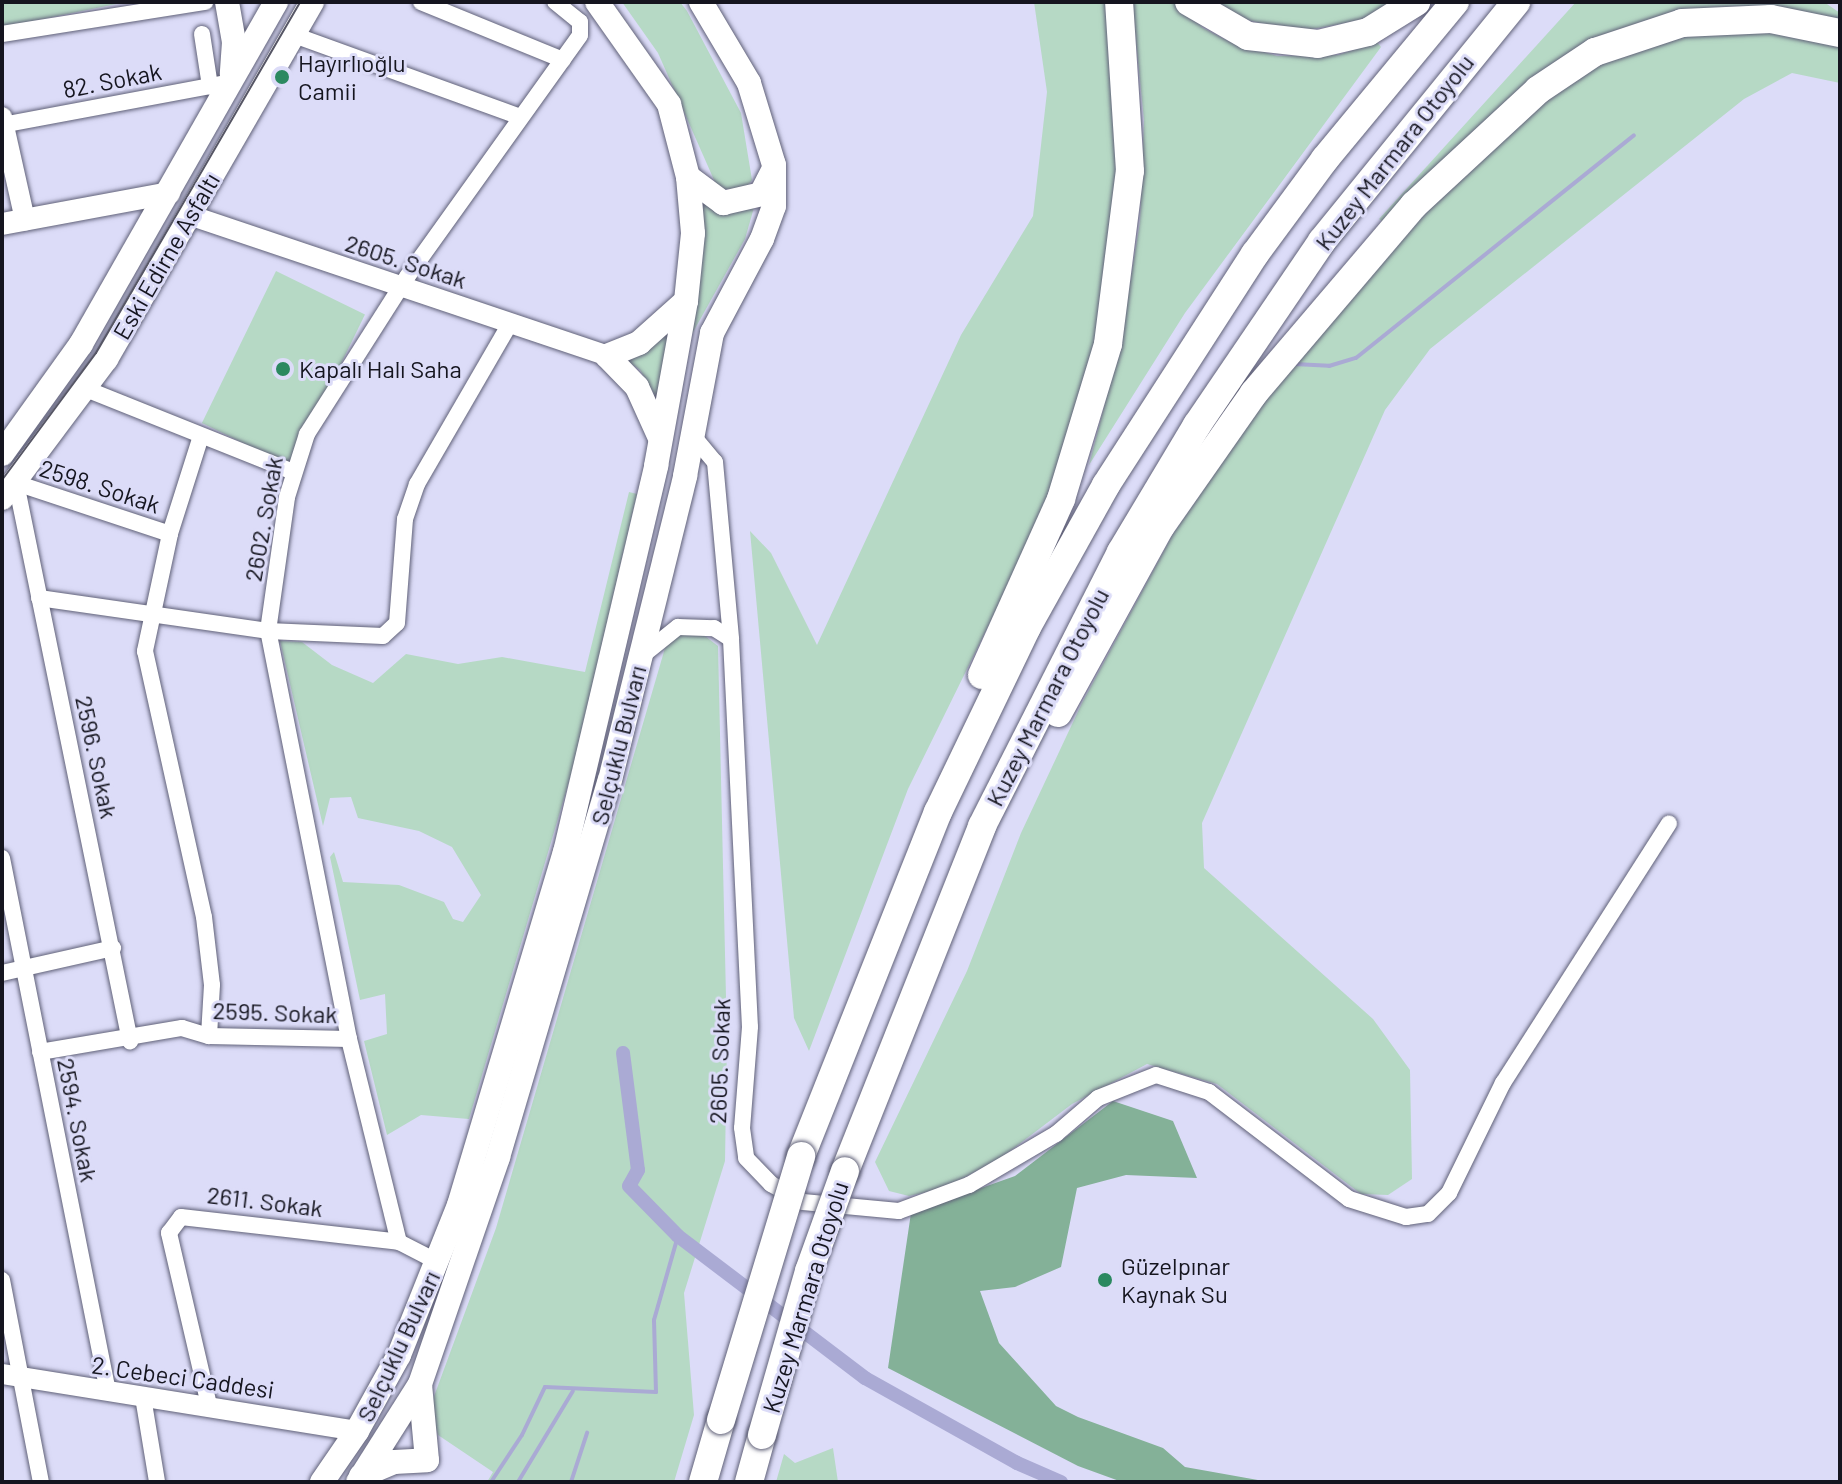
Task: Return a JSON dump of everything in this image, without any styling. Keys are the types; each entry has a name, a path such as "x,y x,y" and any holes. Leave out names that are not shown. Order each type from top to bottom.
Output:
{"highway":[{"path":"905,888 949,751 1061,499 1099,381 1120,280 1130,171 1119,2"},
{"path":"1189,2 1223,27 1248,36 1318,44 1368,32 1416,2"},
{"name":"Kuzey Marmara Otoyolu","path":"703,1482 801,1156 905,888 1027,627 1177,368 1325,159 1455,2"},
{"name":"Kuzey Marmara Otoyolu","path":"749,1482 809,1271 845,1171 982,826 1075,637 1197,425 1341,216 1516,2"},
{"path":"982,826 1038,750 1120,596 1202,464 1309,324 1463,157 1538,90 1623,40 1682,23 1745,18 1840,33"}],"main road":[{"path":"220,84 235,58 227,2"},
{"name":"Eski Edirne Asfaltı","path":"2,454 55,386 169,193 220,84 276,2"},
{"name":"Eski Edirne Asfaltı","path":"9,491 86,389 312,2"},
{"name":"Selçuklu Bulvarı","path":"359,1479 420,1384 498,1157 585,876 693,436 712,333 762,239 774,206 774,165 749,83 701,2"},
{"name":"Selçuklu Bulvarı","path":"322,1482 357,1431 399,1355 438,1262 529,986 561,867 660,440 686,301 693,233 688,177 669,104 597,4"},
{"path":"688,177 723,203 744,201 761,194 774,165"},
{"path":"2,224 169,193"},
{"path":"660,440 648,404 607,356 639,343 686,301"},
{"path":"359,1479 394,1462 427,1460 420,1384"}],"street":[{"path":"2,34 205,2"},
{"path":"421,2 563,60"},
{"name":"2602. Sokak","path":"349,1039 268,631 293,472 307,434 401,287 580,35 580,22 555,2"},
{"path":"202,34 220,84"},
{"path":"294,35 520,117"},
{"name":"82. Sokak","path":"2,122 220,84"},
{"path":"2,122 25,220"},
{"name":"2605. Sokak","path":"189,215 607,356"},
{"path":"39,598 149,617 268,631 383,636 397,623 405,519 417,484 511,322"},
{"path":"86,389 293,472"},
{"path":"201,436 170,534 149,617 145,651 208,944 209,1036"},
{"path":"693,436 715,462 731,639"},
{"name":"2598. Sokak","path":"9,491 170,534"},
{"name":"2596. Sokak","path":"9,491 39,598 130,1041"},
{"path":"639,659 678,627 714,628 731,639"},
{"name":"2605. Sokak","path":"731,639 750,1027 742,1128 746,1158 771,1184 803,1202 899,1211 969,1185 1056,1134 1118,1087 1156,1075 1209,1092 1349,1199 1406,1217 1428,1214 1449,1193 1503,1083 1669,823"},
{"name":"2594. Sokak","path":"2,858 108,1392"},
{"path":"2,973 113,948"},
{"name":"2595. Sokak","path":"40,1052 130,1041 182,1028 209,1036 349,1039 399,1242"},
{"name":"2611. Sokak","path":"209,1405 169,1233 174,1222 193,1216 399,1242 438,1262"},
{"path":"2,1280 12,1377 41,1482"},
{"name":"2. Cebeci Caddesi","path":"12,1377 209,1405 357,1431"},
{"path":"143,1397 157,1482"}],"green space":[{"path":"2,2 126,2 4,27"},
{"path":"622,2 680,2 687,11 741,113 752,180 745,189 718,189 658,53"},
{"path":"1034,2 1107,2 1120,144 1091,373 1035,531 908,789 809,1051 794,1018 750,531 771,553 817,645 961,335 1033,216 1047,92"},
{"path":"1132,2 1176,2 1203,28 1228,41 1277,56 1338,55 1377,42 1381,47 1185,313 1089,465 1119,349 1140,222 1144,120"},
{"path":"1212,2 1400,2 1378,17 1296,32 1236,17"},
{"path":"1576,2 1824,2 1840,13 1840,23 1633,27 1385,223 1379,219"},
{"path":"1742,26 1840,41 1840,83 1792,73 1744,99 1430,349 1385,410 1202,823 1204,868 1373,1019 1410,1070 1412,1179 1388,1195 1361,1194 1217,1084 1147,1064 1072,1104 1002,1157 945,1188 909,1196 889,1191 875,1162 967,971 1021,833 1082,703 1173,534 1293,360 1387,249 1499,136 1582,73 1637,45"},
{"path":"696,197 755,204 745,239 692,334"},
{"path":"276,271 365,314 291,466 202,423"},
{"path":"670,330 658,400 640,370 620,356"},
{"path":"629,492 637,494 573,768 469,1119 421,1115 387,1135 364,1041 387,1034 385,994 360,1000 330,857 334,852 343,882 399,885 444,902 453,919 463,922 481,895 452,847 419,831 358,818 351,797 330,798 323,826 280,641 302,642 332,665 373,683 406,654 458,664 502,657 585,672"},
{"path":"697,630 718,646 727,1041 725,1161 684,1293 694,1415 674,1482 487,1482 493,1472 438,1435 429,1410 496,1228 665,648 678,635"},
{"path":"1113,1101 1173,1121 1197,1178 1126,1175 1077,1188 1061,1267 1015,1287 980,1291 999,1343 1056,1406 1163,1448 1185,1467 1269,1482 1122,1482 1078,1466 888,1368 911,1213 1015,1176"},
{"path":"833,1448 838,1482 776,1482 784,1454 795,1463"}],"waterway":[{"path":"1294,364 1329,366 1356,358 1634,135"},
{"path":"623,1053 638,1170 629,1186 678,1236 865,1378 1017,1463 1061,1482"},
{"path":"491,1482 522,1435 545,1387 656,1392 654,1320 678,1236"},
{"path":"518,1482 573,1391"},
{"path":"571,1482 587,1433"}],"tram line":[{"path":"2,480 96,353 300,2"}],"place":[{"name":"Hayırlıoğlu Camii","path":"282,77"},
{"name":"Kapalı Halı Saha","path":"283,369"},
{"name":"Güzelpınar Kaynak Su","path":"1105,1280"}]}
